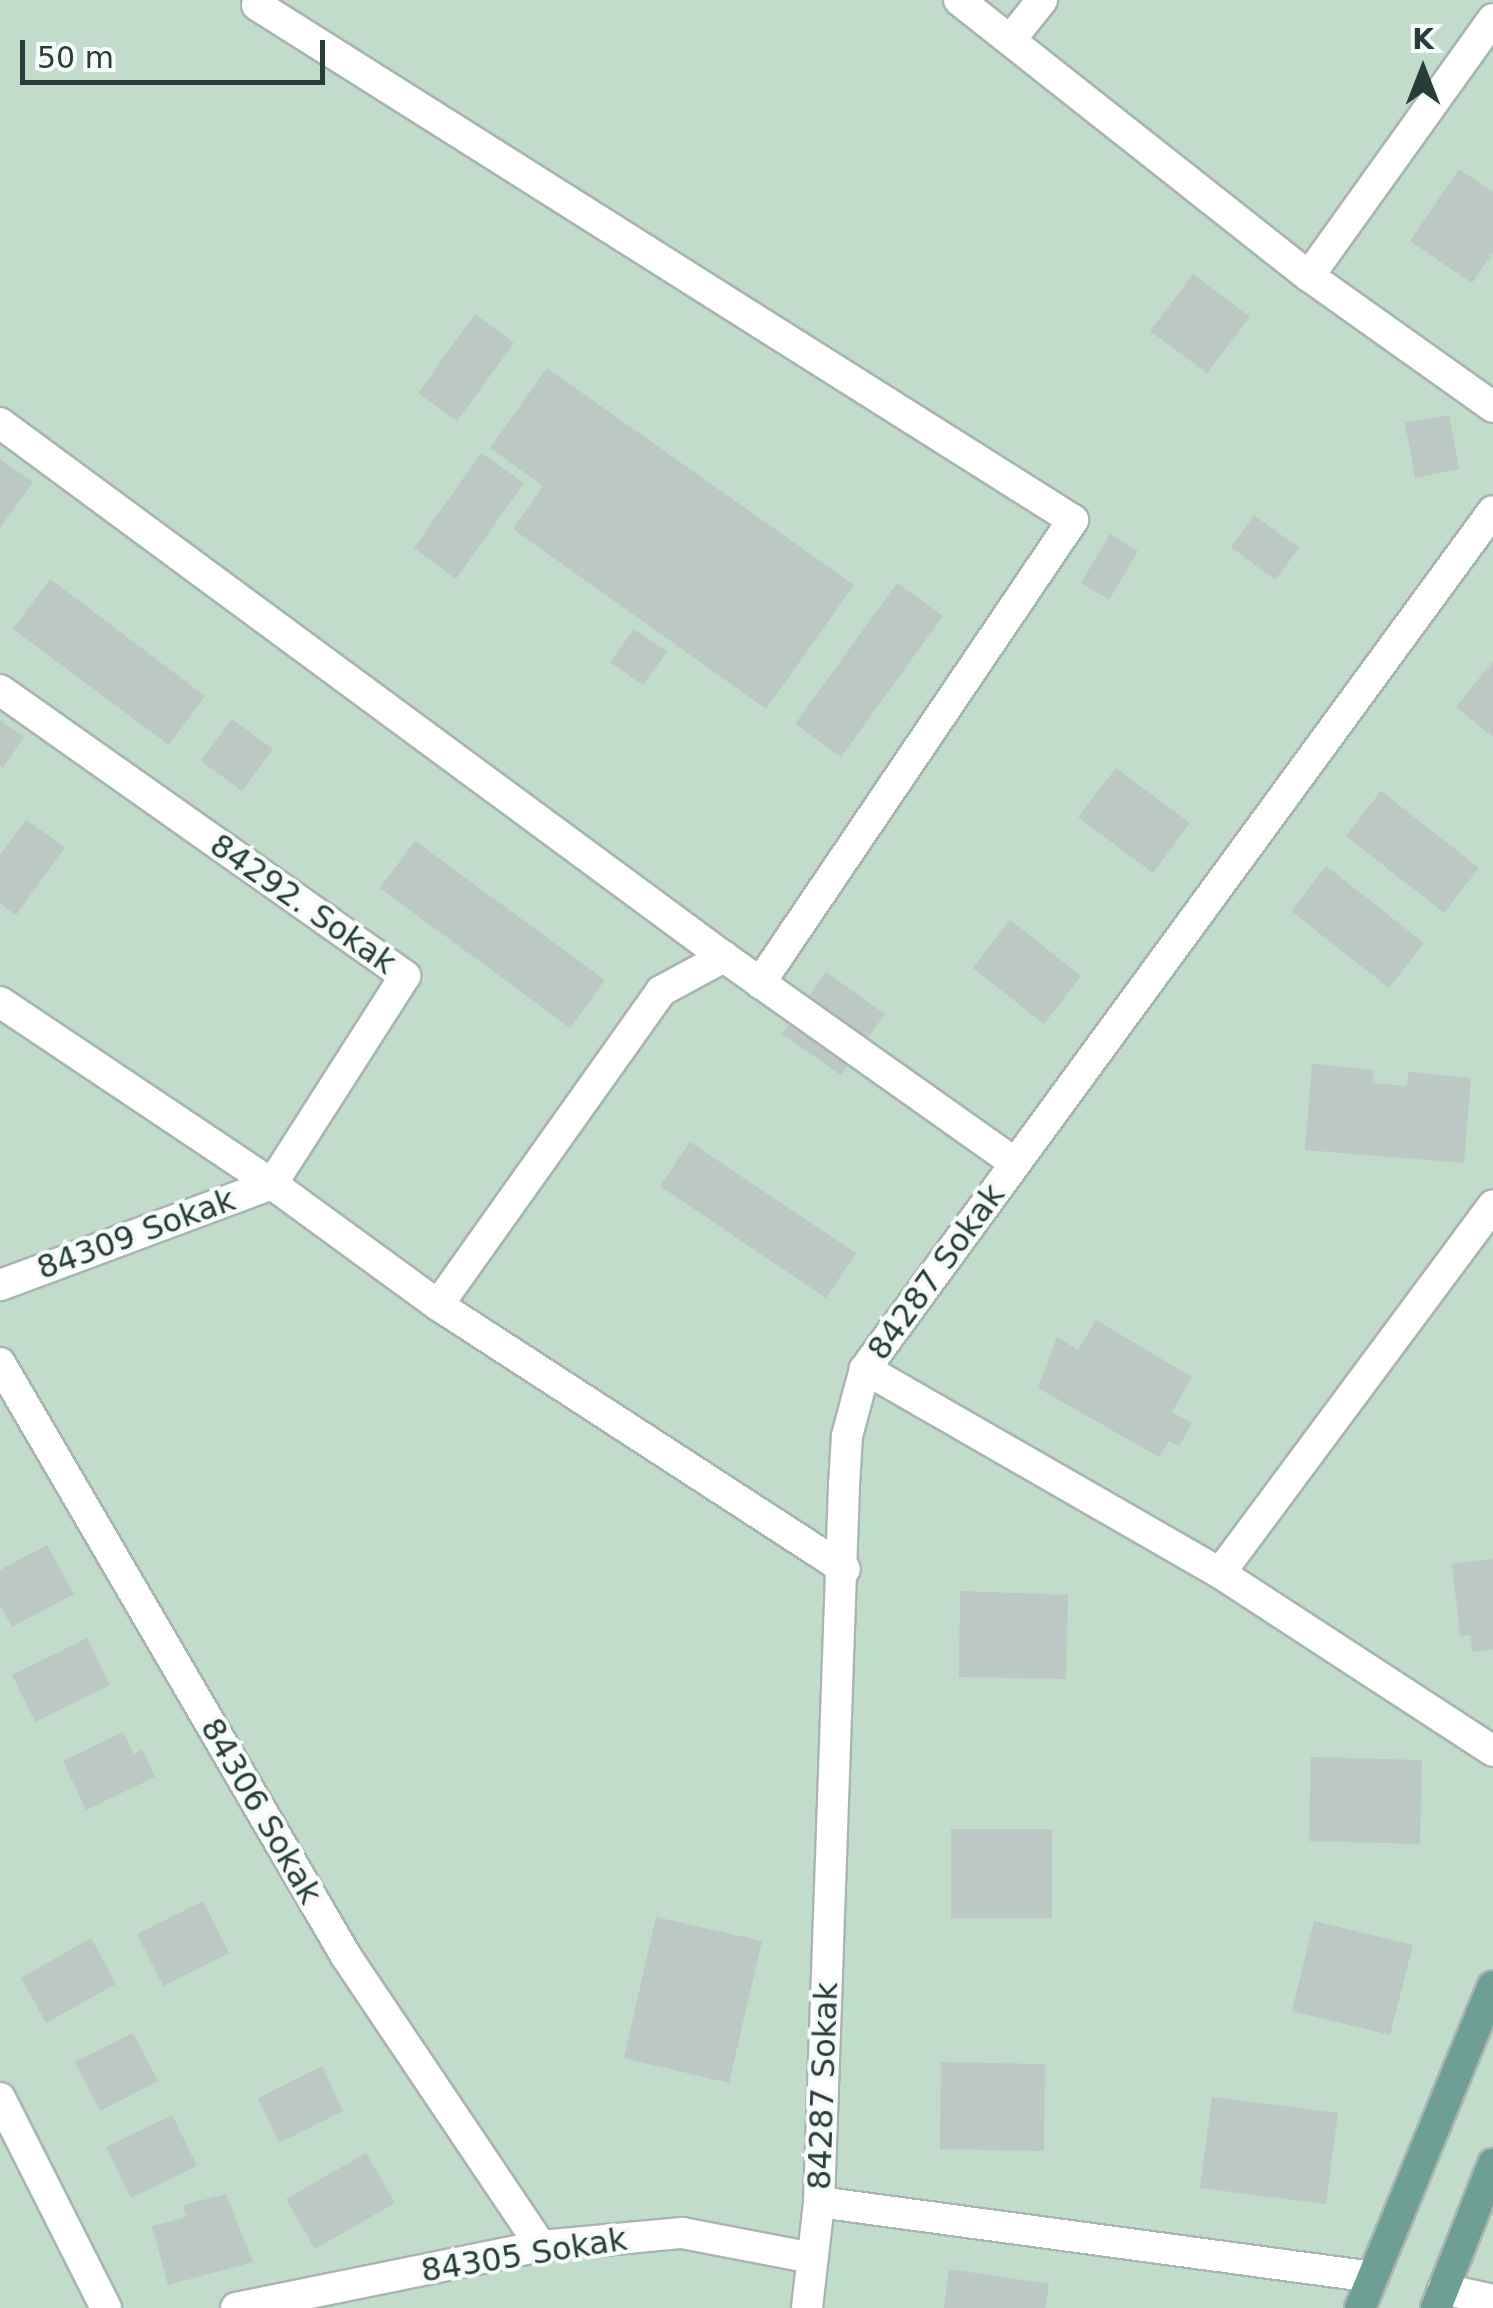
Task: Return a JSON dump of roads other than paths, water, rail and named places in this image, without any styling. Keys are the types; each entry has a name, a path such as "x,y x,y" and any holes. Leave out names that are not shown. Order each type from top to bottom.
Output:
{"main road":[{"path":"1360,2308 1493,1986"},
{"path":"1439,2299 1493,2164"}],"street":[{"path":"959,0 1309,276 1493,407"},
{"path":"1011,38 1042,0"},
{"path":"257,5 1073,520 760,983"},
{"path":"1309,276 1493,19"},
{"path":"0,423 724,957 1015,1163"},
{"name":"84287 Sokak","path":"807,2308 819,2202 847,1436 865,1369 1493,511"},
{"name":"84292. Sokak","path":"0,690 405,976 272,1184"},
{"path":"438,1305 660,991 724,957"},
{"path":"0,1002 272,1184 438,1305 845,1569"},
{"name":"84309 Sokak","path":"0,1285 272,1184"},
{"path":"1220,1572 1493,1205"},
{"name":"84306 Sokak","path":"0,1363 346,1956 541,2246"},
{"path":"865,1369 1220,1572 1493,1751"},
{"path":"0,2098 106,2308"},
{"path":"819,2202 1372,2277"},
{"name":"84305 Sokak","path":"236,2308 541,2246 682,2233 813,2258"},
{"path":"1439,2299 1493,2300"}]}
